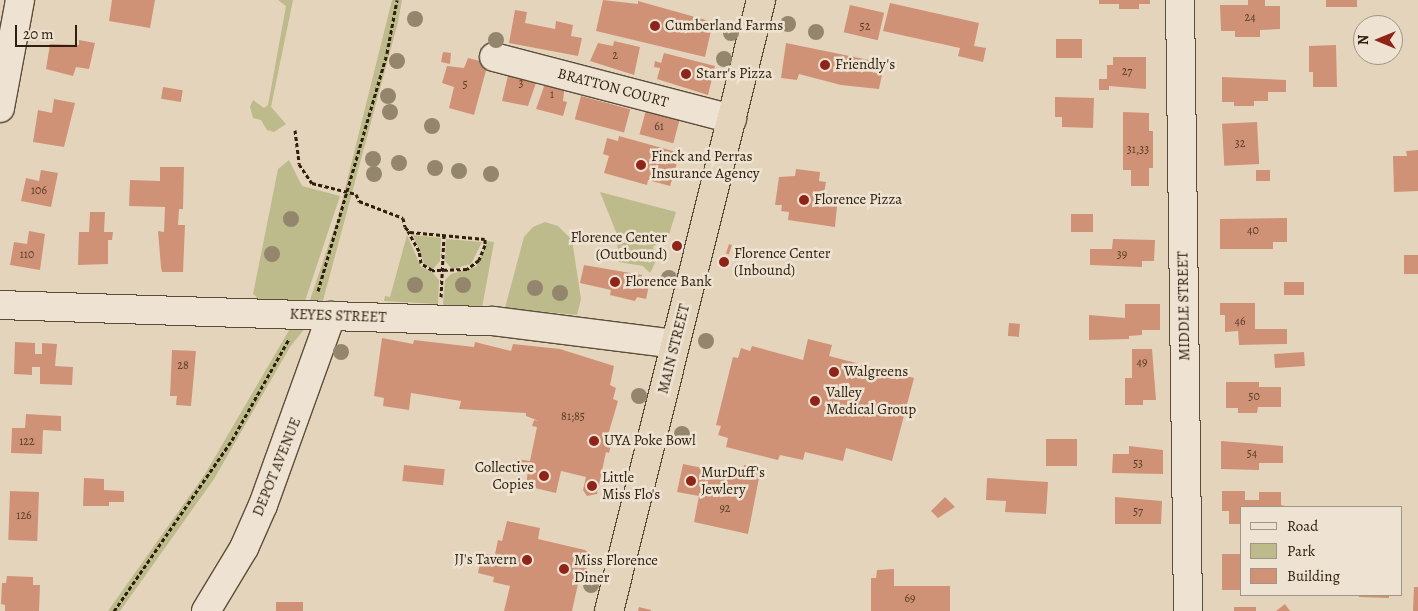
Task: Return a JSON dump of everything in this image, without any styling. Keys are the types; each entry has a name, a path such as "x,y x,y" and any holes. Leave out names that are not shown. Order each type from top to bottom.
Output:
{"highway":[{"name":"MAIN STREET","path":"609,611 761,0"}],"street":[{"path":"0,108 20,0"},
{"name":"MIDDLE STREET","path":"1180,0 1188,611"},
{"name":"BRATTON COURT","path":"494,57 732,119"},
{"name":"KEYES STREET","path":"0,305 324,305 523,323 675,344"},
{"name":"DEPOT AVENUE","path":"206,611 244,548 263,505 324,305"}],"path":[{"path":"324,305 347,191 387,53 397,0"},
{"path":"295,130 299,164 306,177 312,183 356,194 359,201 403,218 408,231 424,267 442,271 472,267 479,260 485,239 408,231"},
{"path":"440,308 444,235"},
{"path":"114,611 232,440 294,330"}],"green space":[{"path":"278,0 293,0 271,107 286,124 274,132 267,130 261,120 253,118 250,107 253,100 264,108 268,105 286,6"},
{"path":"392,0 402,0 398,22 321,308 290,347 214,479 120,611 108,611 205,474 288,332 310,300 338,217"},
{"path":"289,160 302,186 340,196 304,304 260,300 253,294 278,169"},
{"path":"600,192 676,212 667,241 660,240 653,247 656,261 650,273 643,266 619,262 616,232"},
{"path":"545,222 558,226 572,240 581,299 577,315 505,308 524,237 533,227"},
{"path":"407,235 421,267 432,272 439,280 438,304 384,301 385,296 390,297"},
{"path":"413,235 441,238 440,261 432,270 424,263"},
{"path":"446,239 482,242 471,264 452,269 445,261"},
{"path":"487,241 494,242 482,308 448,309 443,304 445,280 451,274 476,267"}],"building":[{"path":"112,0 155,0 150,28 109,21"},
{"name":"Cumberland Farms","path":"603,0 638,4 638,1 713,22 705,57 596,31"},
{"path":"1099,0 1150,0 1150,4 1139,4 1139,9 1119,9 1119,4 1099,4"},
{"path":"1248,0 1265,0 1265,6 1280,6 1280,29 1260,30 1260,37 1235,37 1235,31 1221,31 1220,5 1248,5"},
{"path":"1326,0 1357,0 1357,7 1326,7"},
{"path":"890,3 979,23 974,46 986,48 983,62 958,56 960,48 883,31"},
{"path":"850,5 884,13 878,40 844,32"},
{"path":"515,10 527,12 525,23 555,29 556,21 573,25 571,36 582,38 578,56 509,43"},
{"path":"1056,39 1082,39 1082,58 1056,58"},
{"path":"79,40 95,43 89,69 76,67 73,76 46,69 50,44 79,45"},
{"path":"614,41 640,47 634,75 590,61 598,43 613,46"},
{"name":"Friendly's","path":"786,43 869,60 866,71 882,74 879,89 841,85 799,74 797,80 781,78"},
{"path":"1336,45 1337,87 1313,87 1313,72 1309,72 1309,46"},
{"path":"443,52 451,53 450,64 441,62"},
{"name":"Starr's Pizza","path":"664,53 715,66 708,95 657,79 660,68 654,67 655,61 661,63"},
{"path":"1113,57 1146,57 1146,89 1109,86 1109,90 1099,90 1099,79 1107,79 1107,65 1113,65"},
{"path":"468,58 488,63 474,115 449,108 454,87 442,83 447,66 464,68"},
{"path":"509,71 538,77 528,106 502,101"},
{"path":"1222,77 1286,80 1286,92 1268,92 1268,101 1254,101 1254,106 1234,106 1234,102 1222,102"},
{"path":"547,78 565,83 563,101 567,102 563,116 536,109"},
{"path":"163,87 183,90 181,102 161,99"},
{"path":"581,96 630,109 624,132 575,119"},
{"path":"1055,97 1094,98 1093,128 1062,127 1062,117 1055,117"},
{"path":"54,99 75,103 64,147 33,142 38,110 52,113"},
{"path":"646,110 680,119 673,143 640,134"},
{"path":"1123,112 1149,113 1149,131 1153,131 1153,168 1149,168 1149,186 1131,186 1131,170 1123,170"},
{"path":"1257,122 1259,164 1224,166 1222,124"},
{"name":"Finck and Perras Insurance Agency","path":"619,136 680,153 670,186 648,180 647,185 604,173 609,156 603,154 607,138 618,141"},
{"path":"1418,150 1418,191 1394,192 1393,156 1407,156 1406,151"},
{"path":"160,167 184,167 183,209 179,209 178,225 185,225 183,272 162,272 158,231 164,232 165,207 129,206 130,180 160,181"},
{"name":"Florence Pizza","path":"796,169 820,172 819,181 826,182 824,194 833,195 831,206 837,206 835,227 788,220 789,212 781,211 782,205 775,205 779,177 795,176"},
{"path":"41,170 58,173 51,207 21,201 26,178 39,181"},
{"path":"1256,170 1270,170 1270,181 1256,181"},
{"path":"90,212 105,212 104,232 113,232 112,240 108,240 108,264 78,265 79,232 89,232"},
{"path":"1071,214 1093,214 1093,232 1071,232"},
{"path":"1287,218 1287,242 1273,242 1273,249 1220,249 1220,219"},
{"path":"29,231 45,234 40,270 10,265 14,242 27,244"},
{"path":"1113,239 1155,240 1154,261 1142,261 1142,267 1090,265 1090,249 1112,249"},
{"path":"729,244 732,245 729,254 726,254"},
{"path":"1404,255 1418,255 1418,274 1404,274"},
{"name":"Florence Bank","path":"584,265 642,275 641,279 650,281 646,299 637,297 635,301 610,295 611,290 580,283"},
{"path":"1284,282 1304,282 1304,295 1284,295"},
{"path":"1220,303 1255,303 1255,329 1287,329 1287,344 1239,345 1238,331 1225,332 1225,315 1220,315"},
{"path":"1125,304 1160,304 1160,330 1142,330 1142,335 1129,336 1129,339 1089,340 1089,315 1125,318"},
{"path":"1009,323 1020,324 1019,337 1008,336"},
{"path":"382,338 413,344 414,340 474,347 475,342 511,351 513,344 560,349 614,366 610,385 616,388 613,399 618,401 608,435 613,437 609,453 606,452 597,494 587,496 583,490 586,477 561,471 556,493 526,486 528,470 514,467 516,459 530,461 537,427 532,426 534,420 539,421 526,416 526,413 459,409 461,401 411,393 409,410 383,406 384,398 374,396"},
{"name":"Valley Medical Group","path":"808,339 832,345 829,356 914,378 892,461 846,448 843,461 805,452 803,460 780,455 778,460 726,447 728,438 718,435 721,426 716,425 733,357 738,358 741,348 750,351 752,346 803,360"},
{"path":"15,342 35,343 35,354 42,354 42,343 57,344 55,366 73,367 72,385 40,384 40,367 32,367 32,375 14,374"},
{"path":"1132,349 1152,349 1156,400 1143,400 1143,405 1125,405 1125,378 1132,378"},
{"path":"172,350 196,351 191,406 176,405 177,396 170,396"},
{"path":"1304,352 1305,366 1275,368 1274,354"},
{"path":"1226,382 1259,382 1259,387 1281,387 1281,407 1258,407 1257,413 1238,413 1238,408 1226,408"},
{"path":"26,414 61,416 61,431 43,430 42,454 11,453 12,428 25,428"},
{"path":"1046,439 1077,439 1077,466 1046,466"},
{"path":"1221,441 1283,446 1283,463 1259,463 1259,470 1221,469"},
{"path":"1129,446 1163,450 1163,474 1112,473 1113,454 1129,454"},
{"path":"683,464 742,476 744,465 761,468 748,534 694,522 699,496 677,492"},
{"path":"404,465 445,469 443,485 402,481"},
{"path":"84,478 104,479 104,490 124,491 124,502 109,502 109,506 83,506"},
{"path":"987,478 1048,482 1046,514 1005,512 1006,501 986,500"},
{"path":"10,491 39,492 37,541 8,540"},
{"path":"1222,491 1245,491 1245,500 1259,500 1259,492 1281,492 1281,505 1285,506 1240,506 1240,524 1229,524 1229,511 1222,511"},
{"path":"945,497 955,507 938,518 931,511"},
{"path":"1115,497 1162,501 1161,524 1115,524"},
{"path":"507,521 540,528 538,539 585,550 591,555 585,576 580,575 572,611 504,611 510,586 493,582 494,577 478,573 482,553 498,556 495,554 498,540 502,541"},
{"path":"1222,554 1240,554 1240,590 1222,590"},
{"path":"894,569 894,586 950,586 950,611 871,611 871,578 876,578 877,570"},
{"path":"7,576 33,577 33,585 40,585 39,611 5,611 5,605 1,604 2,583 6,583"},
{"path":"1414,587 1418,587 1418,611 1413,611"},
{"path":"1389,596 1389,598 1359,597"},
{"path":"276,602 303,602 303,611 276,611"},
{"path":"1285,604 1290,611 1276,611"},
{"path":"639,607 651,610 651,611 638,611"},
{"path":"1234,607 1256,607 1256,611 1234,611"}],"place":[{"name":"Cumberland Farms","path":"655,26"},
{"name":"Friendly's","path":"825,65"},
{"name":"Starr's Pizza","path":"686,74"},
{"name":"Finck and Perras Insurance Agency","path":"641,165"},
{"name":"Florence Pizza","path":"804,200"},
{"name":"Florence Center (Outbound)","path":"677,246"},
{"name":"Florence Center (Inbound)","path":"724,262"},
{"name":"Florence Bank","path":"615,282"},
{"name":"Walgreens","path":"834,372"},
{"name":"Valley Medical Group","path":"815,401"},
{"name":"UYA Poke Bowl","path":"594,441"},
{"name":"Collective Copies","path":"544,476"},
{"name":"MurDuff's Jewlery","path":"691,481"},
{"name":"Little Miss Flo's","path":"592,486"},
{"name":"JJ's Tavern","path":"527,560"},
{"name":"Miss Florence Diner","path":"564,569"}]}
